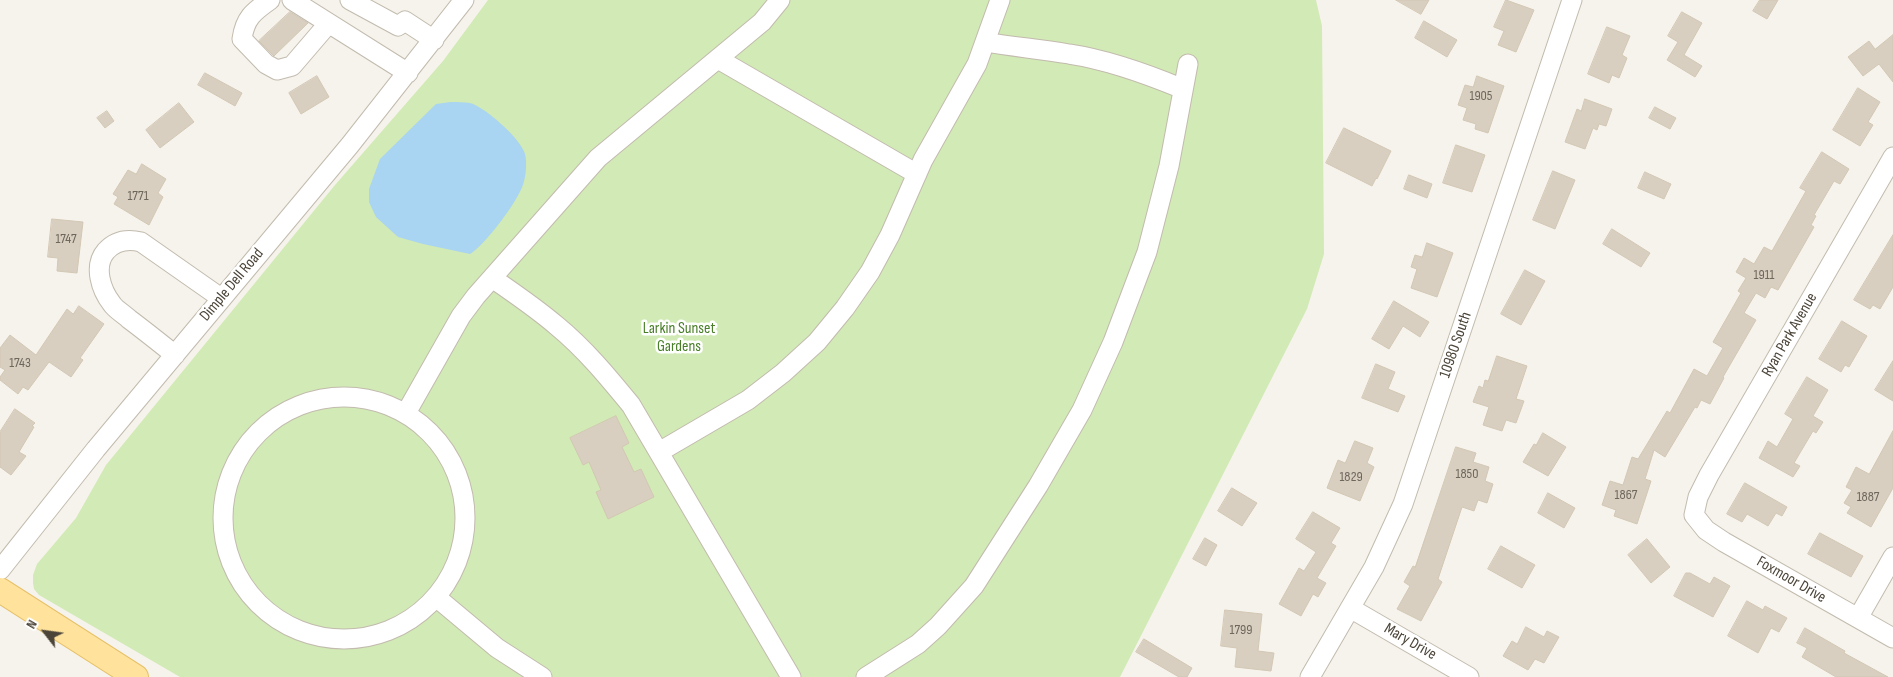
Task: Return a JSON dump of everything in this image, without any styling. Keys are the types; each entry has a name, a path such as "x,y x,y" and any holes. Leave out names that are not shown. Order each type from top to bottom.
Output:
{"main road":[{"path":"0,590 127,675"}],"street":[{"path":"270,0 254,12 244,26 242,40 266,64 278,70 292,66 328,24"},
{"path":"292,0 408,73"},
{"path":"350,0 398,26 405,21 434,40"},
{"name":"Dimple Dell Road","path":"0,570 90,455 408,73 464,0"},
{"path":"406,413 461,316 598,158 762,22 780,0"},
{"path":"659,452 748,400 783,373 818,342 845,308 870,272 890,235 917,174 977,64 1000,0"},
{"name":"10980 South","path":"1310,677 1374,567 1403,504 1572,0"},
{"path":"985,42 1070,54 1115,64 1184,89"},
{"path":"718,58 917,174"},
{"path":"866,677 918,644 974,586 1038,486 1082,410 1113,342 1147,252 1170,166 1188,64"},
{"name":"Ryan Park Avenue","path":"1694,515 1698,497 1709,475 1893,158"},
{"path":"175,355 113,306 104,290 101,279 99,269 102,255 116,243 132,240 141,242 221,298"},
{"path":"492,278 557,326 605,373 631,405 791,677"},
{"path":"341,396 387,405 406,413 427,430 443,449 458,476 464,496 466,521 463,546 452,573 436,597 414,617 395,629 376,636 348,639 320,636 280,621 258,602 241,583 232,566 227,548 224,499 231,475 244,449 267,425 292,408 319,400 341,396"},
{"name":"Foxmoor Drive","path":"1694,515 1706,530 1724,542 1893,638"},
{"path":"1858,618 1893,557"},
{"path":"436,597 497,648 542,677"},
{"name":"Mary Drive","path":"1350,608 1469,677"}],"green space":[{"name":"Larkin Sunset Gardens","path":"488,0 1316,0 1322,26 1324,254 1307,309 1120,677 180,677 39,595 34,589 33,583 33,575 37,564 76,518 106,465 335,185 443,61"}],"water":[{"path":"451,102 470,103 477,106 502,124 517,140 526,157 525,178 510,209 477,249 470,254 398,237 376,217 369,202 369,189 380,159 436,104"}],"building":[{"path":"1396,0 1429,0 1421,14"},
{"path":"1506,0 1534,10 1516,52 1498,45 1504,31 1494,27"},
{"path":"1760,0 1778,0 1767,19 1753,11"},
{"path":"290,12 308,23 274,56 259,41"},
{"path":"1682,12 1702,23 1684,55 1702,66 1695,77 1667,60 1678,42 1668,36"},
{"path":"1424,21 1457,40 1447,57 1415,38"},
{"path":"1607,27 1630,36 1622,55 1627,58 1619,78 1612,75 1609,83 1588,74"},
{"path":"1893,35 1893,82 1879,64 1863,76 1848,57 1869,41 1875,49"},
{"path":"205,73 242,93 235,106 198,85"},
{"path":"317,76 329,97 301,114 289,93"},
{"path":"1477,76 1504,86 1488,133 1475,129 1476,124 1463,120 1467,108 1458,105 1465,85 1473,87"},
{"path":"1858,88 1880,102 1868,122 1873,125 1860,146 1833,130"},
{"path":"1585,99 1612,109 1606,126 1599,124 1597,130 1593,128 1585,149 1565,142 1577,109 1581,111"},
{"path":"179,103 194,122 160,148 146,130"},
{"path":"1655,107 1676,118 1670,129 1649,118"},
{"path":"107,111 114,121 105,128 97,118"},
{"path":"1344,128 1391,151 1372,186 1326,163"},
{"path":"1456,145 1485,155 1472,192 1443,183"},
{"path":"1822,152 1849,169 1840,184 1834,181 1814,215 1816,216 1811,225 1814,227 1778,290 1771,287 1765,298 1756,293 1744,313 1756,320 1723,377 1710,404 1701,400 1697,408 1695,407 1665,457 1654,450 1645,479 1651,481 1637,524 1614,516 1616,510 1602,505 1610,481 1623,485 1632,457 1638,459 1667,411 1670,413 1694,369 1707,376 1723,348 1713,342 1741,293 1738,291 1746,278 1736,272 1744,258 1754,264 1764,247 1772,251 1806,191 1800,188"},
{"path":"142,164 166,179 158,193 163,197 149,225 114,204 118,197 113,194 128,170 136,174"},
{"path":"1553,171 1575,180 1555,229 1533,220"},
{"path":"1645,172 1671,184 1664,199 1638,188"},
{"path":"1409,175 1432,184 1427,198 1404,189"},
{"path":"52,219 83,222 77,273 57,271 58,258 48,257"},
{"path":"1612,229 1650,253 1641,267 1603,244"},
{"path":"1893,235 1893,287 1880,309 1873,305 1870,309 1854,300"},
{"path":"1427,243 1453,253 1437,297 1411,288 1417,269 1411,267 1415,255 1422,257"},
{"path":"1525,270 1545,281 1521,325 1501,314"},
{"path":"1394,301 1429,322 1420,337 1403,326 1389,349 1372,339"},
{"path":"79,306 104,324 80,358 83,360 71,377 49,362 28,390 23,387 18,394 0,380 5,370 0,367 0,348 10,335 36,355 67,309 73,314"},
{"path":"1842,321 1867,336 1849,367 1845,365 1841,372 1819,359"},
{"path":"1497,356 1527,366 1516,399 1524,401 1516,423 1506,420 1502,431 1483,425 1489,407 1473,402 1479,386 1483,388 1485,380 1488,381"},
{"path":"1893,361 1893,401 1875,390"},
{"path":"1376,364 1395,372 1388,389 1405,396 1398,412 1362,398"},
{"path":"1807,377 1828,390 1813,416 1823,422 1816,433 1813,431 1794,463 1800,466 1793,477 1759,458 1768,441 1777,447 1793,419 1785,414"},
{"path":"15,409 35,423 19,452 26,456 11,475 0,467 0,432"},
{"path":"616,416 629,443 622,447 634,472 641,469 654,497 608,519 596,492 601,490 589,462 583,465 570,438"},
{"path":"1893,431 1893,488 1871,527 1847,513 1851,507 1844,503 1852,490 1846,487 1856,467 1869,474"},
{"path":"1543,433 1566,447 1548,476 1523,462"},
{"path":"1355,441 1373,448 1367,463 1374,467 1360,501 1327,488 1338,460 1345,463"},
{"path":"1456,447 1476,453 1473,462 1489,467 1485,481 1493,484 1487,503 1478,500 1474,511 1462,507 1438,579 1442,582 1421,621 1397,609 1410,586 1404,582 1413,566 1415,567"},
{"path":"1745,483 1787,507 1782,516 1776,513 1768,526 1747,514 1742,522 1727,514"},
{"path":"1232,488 1257,503 1242,526 1218,511"},
{"path":"1548,493 1575,508 1564,528 1538,513"},
{"path":"1313,512 1340,528 1331,543 1336,546 1317,578 1326,583 1318,597 1313,594 1301,616 1279,604 1299,568 1304,571 1316,552 1296,539"},
{"path":"1820,533 1863,556 1851,577 1808,554"},
{"path":"1205,538 1217,545 1206,566 1193,559"},
{"path":"1647,539 1670,567 1651,583 1628,555"},
{"path":"1501,546 1535,565 1522,588 1488,569"},
{"path":"1686,573 1690,573 1710,584 1714,577 1730,586 1713,617 1674,596"},
{"path":"1747,601 1763,610 1765,606 1787,618 1779,632 1771,628 1758,653 1728,636"},
{"path":"1225,610 1262,614 1258,651 1274,653 1271,671 1235,667 1237,648 1221,646"},
{"path":"1526,627 1544,637 1547,631 1559,637 1544,663 1535,659 1528,670 1503,656 1512,641 1517,644"},
{"path":"1805,628 1845,651 1844,653 1888,677 1836,677 1802,657 1807,648 1797,643"},
{"path":"1144,639 1192,668 1187,677 1179,677 1136,652"}]}
